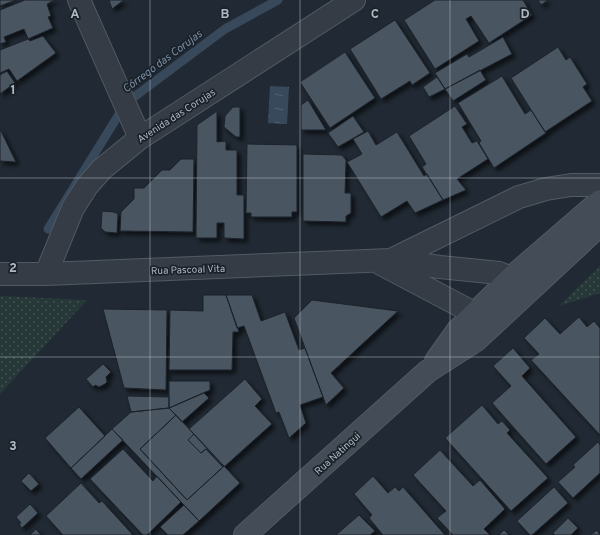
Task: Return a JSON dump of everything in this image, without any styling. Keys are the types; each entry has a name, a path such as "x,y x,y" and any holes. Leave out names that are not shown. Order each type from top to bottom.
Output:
{"street":[{"path":"79,0 136,129"},
{"name":"Avenida das Corujas","path":"46,274 73,208 87,186 136,129 354,0"},
{"name":"Rua Pascoal Vita","path":"383,261 519,197 546,189 571,185 600,185"},
{"name":"Rua Natingui","path":"428,371 458,330 475,313 511,278 600,201"},
{"name":"Rua Natingui","path":"245,535 428,371 475,341 600,225"},
{"name":"Rua Pascoal Vita","path":"383,261 494,324"},
{"name":"Rua Pascoal Vita","path":"0,274 46,274 383,261 499,274 511,278 531,290"}],"shaded area":[{"path":"600,266 600,293 559,306"},
{"path":"0,296 87,300 0,394"}],"water":[{"path":"270,86 289,87 287,124 268,123"}],"building":[{"path":"0,0 16,0 0,6"},
{"path":"25,0 55,0 47,4 51,16 48,17 53,28 28,39 24,29 4,37 6,42 0,44 0,10"},
{"path":"109,0 124,0 112,9"},
{"path":"435,0 523,0 532,15 489,43 471,16 466,19 479,41 435,69 404,20"},
{"path":"538,0 548,0 541,5"},
{"path":"395,20 430,73 412,85 410,81 381,99 350,49"},
{"path":"43,36 56,53 17,81 9,69 0,73 0,50 28,39 30,41"},
{"path":"503,37 512,54 445,89 435,73 467,54 469,57"},
{"path":"558,47 566,60 570,57 587,84 583,87 592,101 545,132 511,78"},
{"path":"345,52 375,98 330,128 300,82"},
{"path":"480,70 486,80 453,101 445,89"},
{"path":"7,71 15,83 0,94 0,75"},
{"path":"502,76 525,114 531,110 546,133 494,168 479,143 481,141 458,103"},
{"path":"437,77 445,89 429,97 423,87"},
{"path":"308,100 326,130 301,130 301,105"},
{"path":"455,106 467,124 462,127 472,143 477,141 488,159 457,179 466,190 443,200 422,167 426,164 409,136"},
{"path":"233,107 240,107 240,137 236,137 224,127 225,116"},
{"path":"217,111 217,142 226,141 226,150 237,150 237,195 244,195 244,239 224,238 224,223 217,223 217,238 196,238 197,125"},
{"path":"353,116 364,132 338,147 328,133"},
{"path":"0,129 16,162 0,161"},
{"path":"368,131 376,145 397,132 424,176 427,174 443,200 415,213 407,201 381,217 347,162 362,154 353,139"},
{"path":"247,144 297,145 297,212 292,212 292,217 251,217 251,213 246,213"},
{"path":"303,154 342,155 346,160 345,193 351,193 351,213 346,216 346,222 303,221"},
{"path":"181,159 194,159 193,232 120,231 121,212 134,199 134,188 144,188 162,170 170,170"},
{"path":"102,211 114,212 118,214 117,233 105,232 101,228"},
{"path":"203,295 226,295 239,332 233,332 232,370 169,370 170,310 203,311"},
{"path":"226,295 252,295 261,321 285,312 299,350 305,348 323,397 300,405 306,423 289,438 279,412 276,413 244,326 237,328"},
{"path":"312,300 398,311 331,373 344,388 326,405 294,318"},
{"path":"103,309 167,310 166,390 124,388"},
{"path":"579,317 587,327 594,321 600,328 600,435 531,360 539,354 524,338 545,318 560,334"},
{"path":"513,348 530,368 522,376 576,437 546,464 492,403 511,386 493,366"},
{"path":"103,364 111,372 106,377 107,382 99,387 95,385 93,387 86,379"},
{"path":"245,379 262,399 255,406 272,424 224,467 189,429"},
{"path":"169,381 210,381 210,390 169,408"},
{"path":"204,393 209,398 182,422 169,408"},
{"path":"127,396 169,397 169,408 131,412"},
{"path":"482,405 498,424 502,421 510,430 507,433 548,478 511,511 445,438"},
{"path":"79,407 105,436 71,468 45,438"},
{"path":"169,408 176,415 140,449 187,500 223,467 206,449 201,453 188,440 194,434 240,483 199,521 112,429 131,412"},
{"path":"176,415 194,434 188,440 201,453 206,449 223,467 187,500 140,449"},
{"path":"112,429 123,440 81,479 71,468"},
{"path":"598,442 600,445 600,473 573,498 558,482 575,467 573,465"},
{"path":"123,449 153,481 157,476 181,502 147,535 143,535 90,479"},
{"path":"440,450 473,486 480,480 505,509 484,529 490,535 453,535 437,518 446,511 413,475"},
{"path":"29,473 39,484 31,491 21,481"},
{"path":"373,476 388,493 395,487 399,491 403,487 445,535 383,535 369,518 372,515 354,494"},
{"path":"81,483 99,503 102,501 133,535 63,535 46,516"},
{"path":"554,487 568,503 532,535 530,535 517,521"},
{"path":"30,504 38,513 22,528 19,524 21,523 16,517"},
{"path":"184,505 199,521 183,535 168,535 160,527"},
{"path":"359,515 375,531 370,535 336,535"},
{"path":"568,518 578,528 571,535 555,535 553,533"},
{"path":"36,529 41,535 30,535"},
{"path":"504,530 509,535 499,535"},
{"path":"597,530 600,535 591,535"}],"waterway":[{"name":"Córrego das Corujas","path":"48,229 126,103 225,29 278,0"}]}
